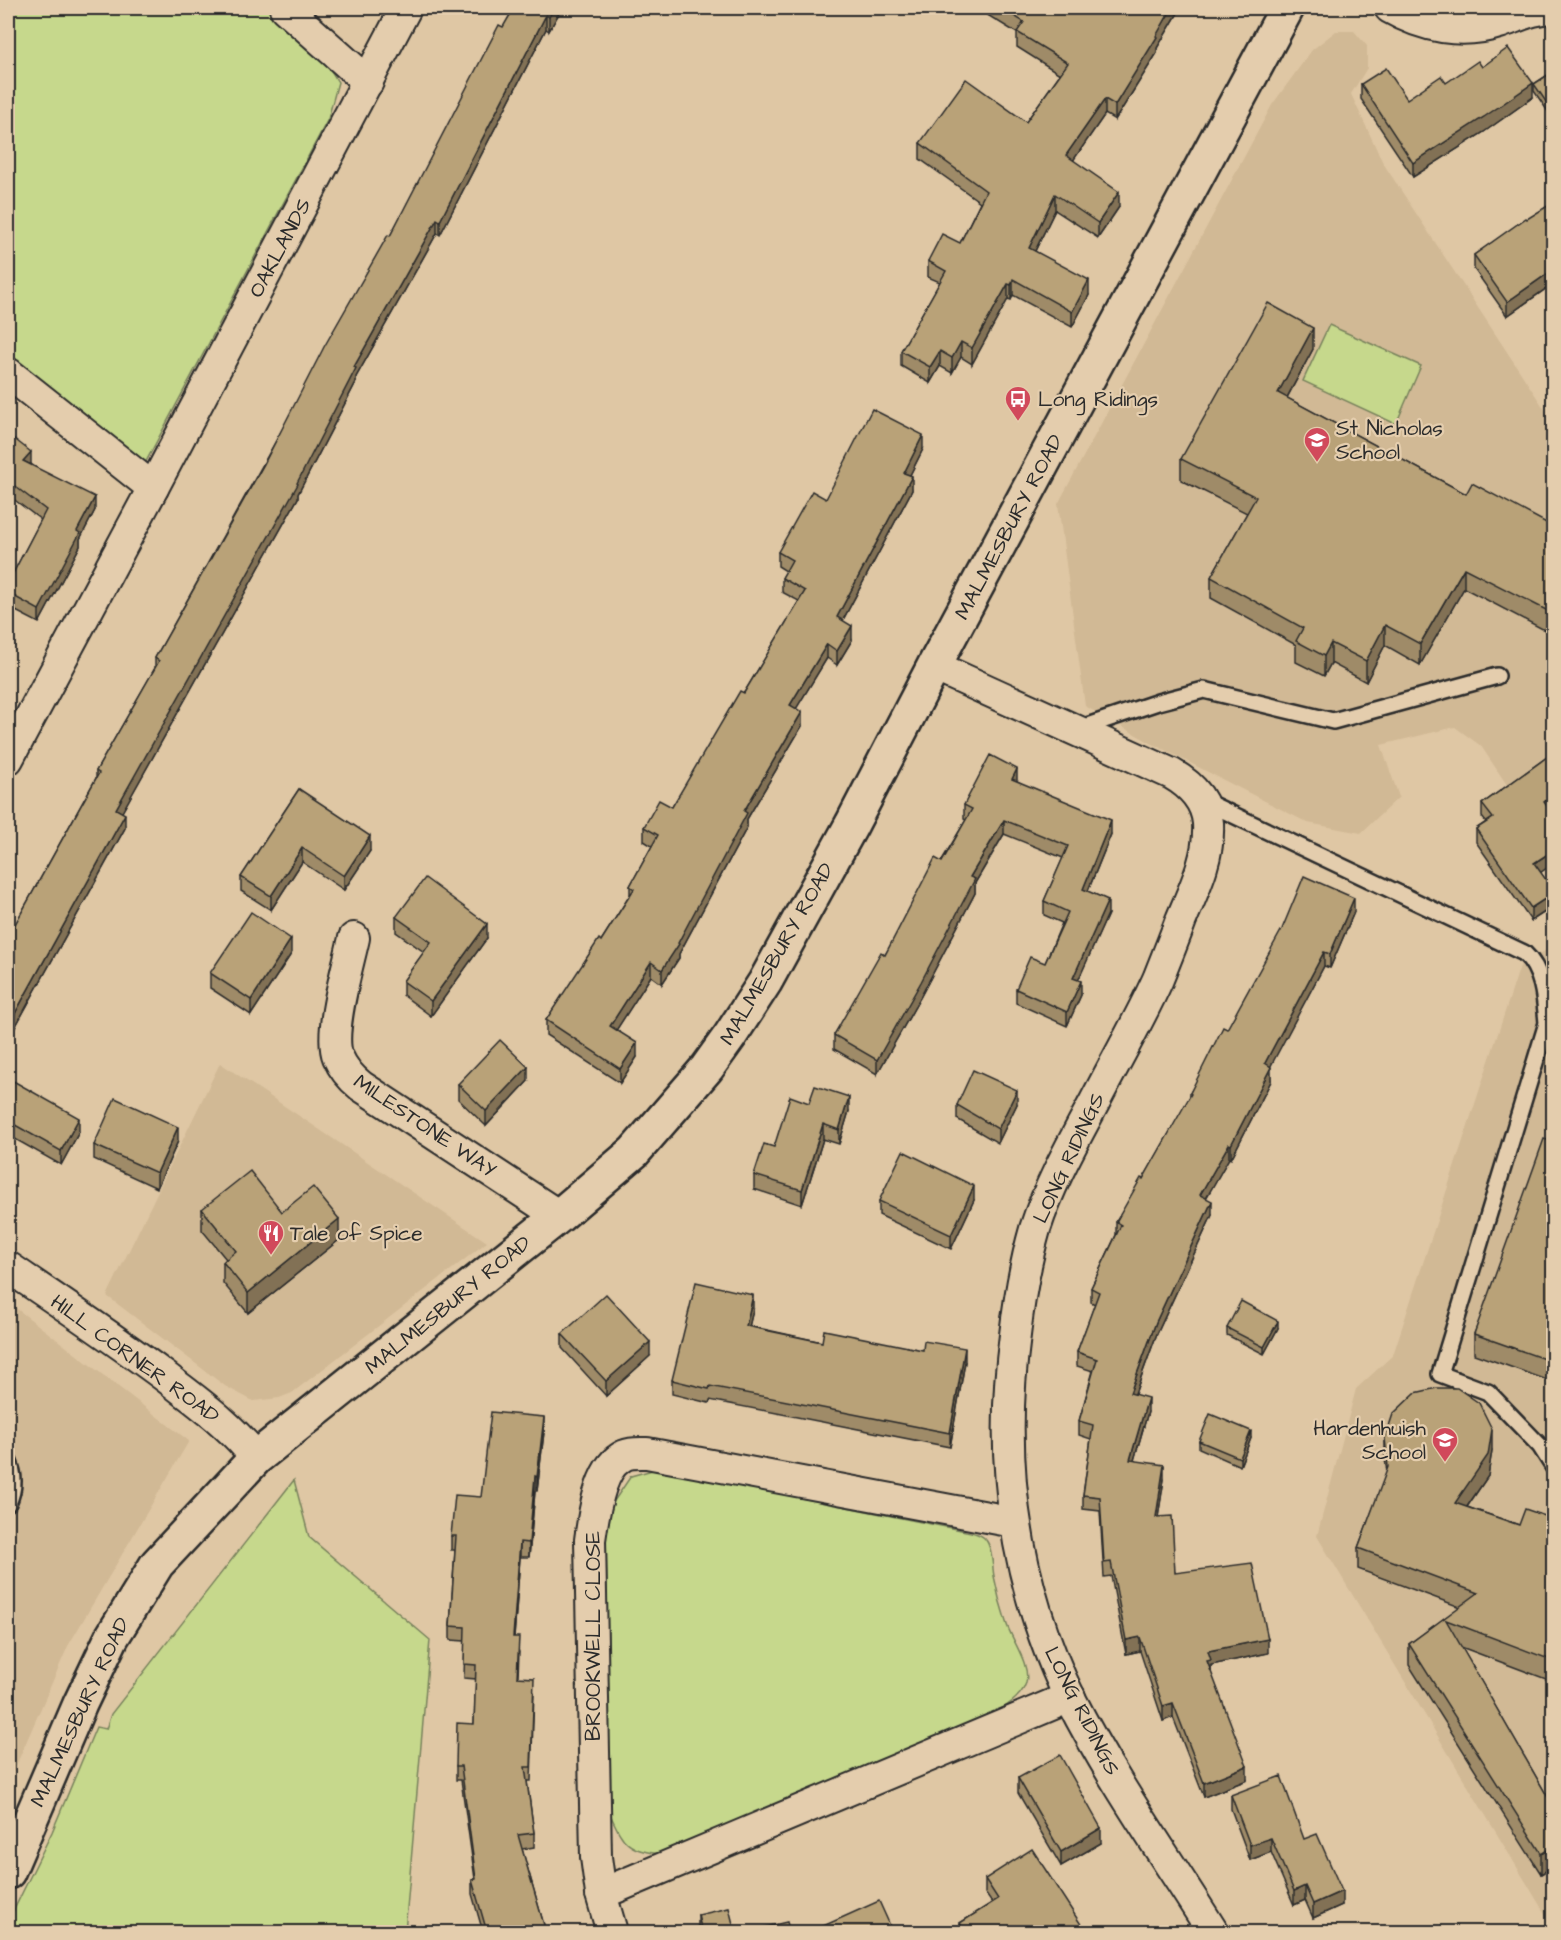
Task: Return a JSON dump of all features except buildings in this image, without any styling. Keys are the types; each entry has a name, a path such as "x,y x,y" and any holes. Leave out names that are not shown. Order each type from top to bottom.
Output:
{"main road":[{"name":"MALMESBURY ROAD","path":"8,1872 80,1704 112,1636 157,1564 256,1458 559,1216 627,1158 707,1068 730,1036 765,982 852,824 934,666 1287,8"}],"street":[{"path":"285,8 368,82"},
{"name":"OAKLANDS","path":"9,753 153,488 406,8"},
{"path":"1390,8 1426,24 1456,29 1492,25 1531,11 1554,8"},
{"path":"8,373 153,488"},
{"path":"934,666 1178,778 1193,789 1202,800"},
{"name":"LONG RIDINGS","path":"1202,800 1208,825 1201,871 1158,979 1058,1171 1036,1228 1018,1310 1008,1401 1009,1476 1014,1522 1027,1579 1041,1625 1070,1697 1103,1759 1213,1932"},
{"name":"MILESTONE WAY","path":"354,938 334,1033 337,1055 342,1065 361,1086 559,1216"},
{"name":"HILL CORNER ROAD","path":"8,1267 110,1335 193,1398 241,1439 256,1458"},
{"name":"BROOKWELL CLOSE","path":"612,1932 601,1894 596,1857 590,1540 598,1494 609,1471 620,1457 647,1453 1014,1522"},
{"path":"601,1894 1070,1697"}],"lane":[{"path":"1073,730 1158,702 1204,690 1333,721 1497,676"},
{"path":"1202,800 1524,953 1538,974 1545,1003 1546,1023 1440,1374 1488,1392 1540,1446 1554,1468"},
{"path":"8,1460 13,1475 13,1488 8,1503"}],"shaded area":[{"name":"St Nicholas School","path":"1336,31 1354,31 1367,46 1367,68 1351,94 1383,163 1553,422 1553,751 1507,785 1481,746 1455,727 1381,745 1399,797 1361,833 1308,823 1151,743 1085,706 1058,504 1272,105 1312,50"},
{"name":"Hardenhuish School","path":"1553,946 1553,1927 1317,1536 1356,1389 1393,1355 1520,966"},
{"path":"220,1063 487,1242 292,1393 279,1398 253,1401 225,1386 107,1296"},
{"path":"8,1302 189,1441 68,1646 8,1784"}],"green space":[{"path":"8,8 269,8 321,54 338,82 328,119 142,469 8,360"},
{"path":"1329,325 1421,366 1396,424 1303,381"},
{"path":"656,1469 961,1530 981,1536 990,1548 1002,1611 1026,1668 1024,1688 1014,1700 996,1712 662,1854 634,1848 619,1833 610,1814 606,1527 614,1501 631,1476"},
{"path":"294,1480 309,1537 430,1640 405,1932 8,1932 8,1922 52,1832 96,1727 106,1729 111,1714"}],"place":[{"name":"Long Ridings","path":"1018,422"},
{"name":"St Nicholas School","path":"1317,463"},
{"name":"Tale of Spice","path":"271,1256"},
{"name":"Hardenhuish School","path":"1445,1463"}]}
